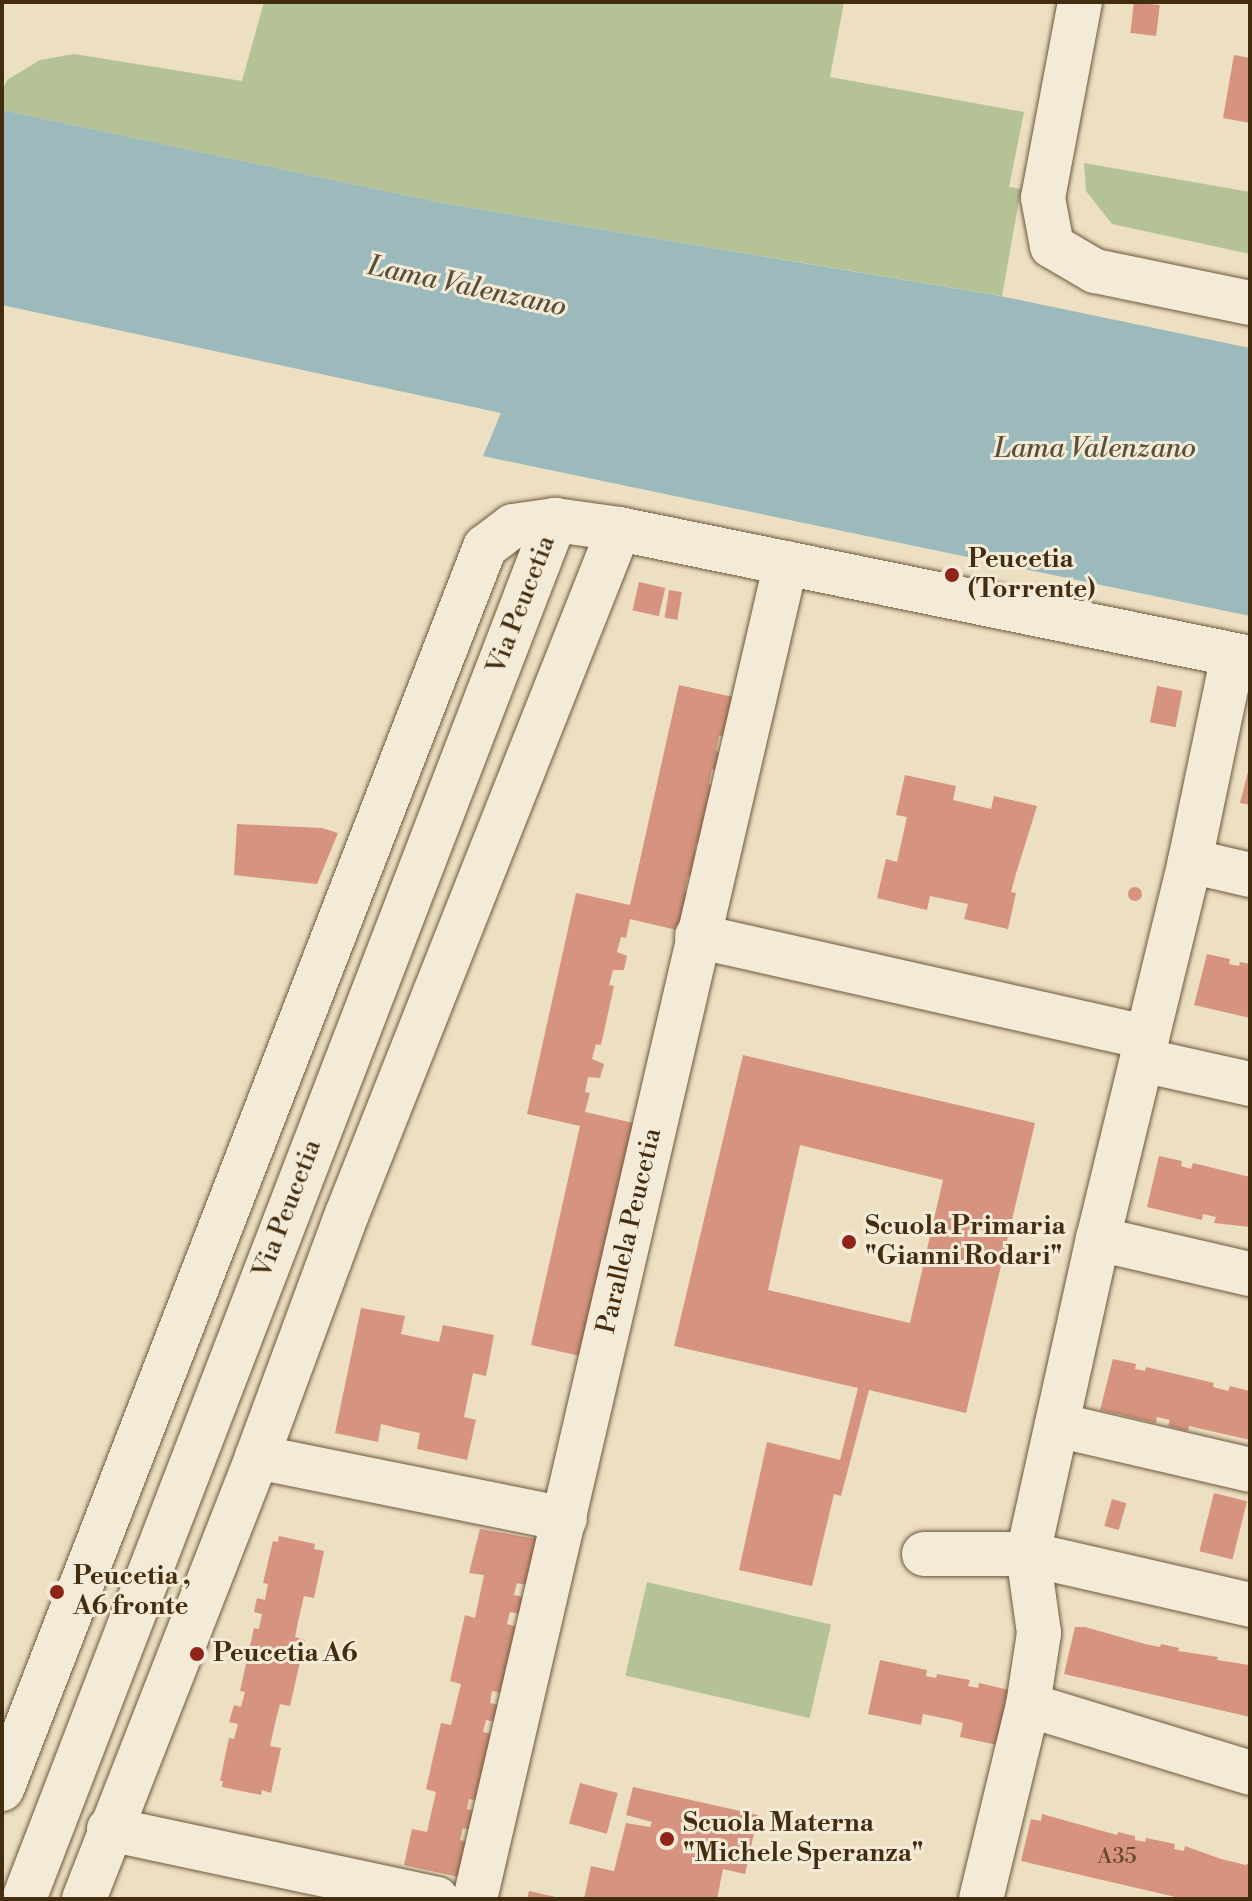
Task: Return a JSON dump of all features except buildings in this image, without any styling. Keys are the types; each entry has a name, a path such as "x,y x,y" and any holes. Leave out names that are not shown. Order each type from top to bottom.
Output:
{"street":[{"path":"1080,2 1043,198 1052,246 1095,271 1250,303"},
{"name":"Via Peucetia","path":"24,1899 555,520"},
{"name":"Via Peucetia","path":"2,1789 485,547 513,526 555,520 619,529 1242,657"},
{"path":"84,1899 257,1457 347,1214 619,529"},
{"name":"Parallela Peucetia","path":"475,1899 786,563"},
{"path":"981,1899 1028,1705 1039,1633 1028,1554 1098,1239 1242,657"},
{"path":"1190,861 1250,875"},
{"path":"697,936 1144,1048 1250,1084"},
{"path":"324,1114 347,1214"},
{"path":"1098,1239 1250,1274"},
{"path":"1057,1425 1250,1470"},
{"path":"257,1457 565,1519"},
{"path":"924,1554 1028,1554 1250,1605"},
{"path":"1028,1705 1250,1773"},
{"path":"109,1829 437,1899"}],"green space":[{"path":"264,2 844,2 830,77 1024,112 1009,187 1021,189 1002,296 437,202 2,110 2,91 7,80 40,60 74,54 242,81"},
{"path":"1084,163 1250,192 1250,254 1112,224 1086,191"},
{"path":"647,1582 831,1625 810,1718 625,1676"}],"water":[{"name":"Lama Valenzano","path":"2,110 437,202 995,295 1250,348 1250,616 483,456 501,413 2,305"}],"place":[{"name":"Peucetia (Torrente)","path":"952,575"},
{"name":"Scuola Primaria \"Gianni Rodari\"","path":"849,1242"},
{"name":"Peucetia , A6 fronte","path":"57,1592"},
{"name":"Peucetia A6","path":"197,1654"},
{"name":"Scuola Materna \"Michele Speranza\"","path":"667,1839"}]}
